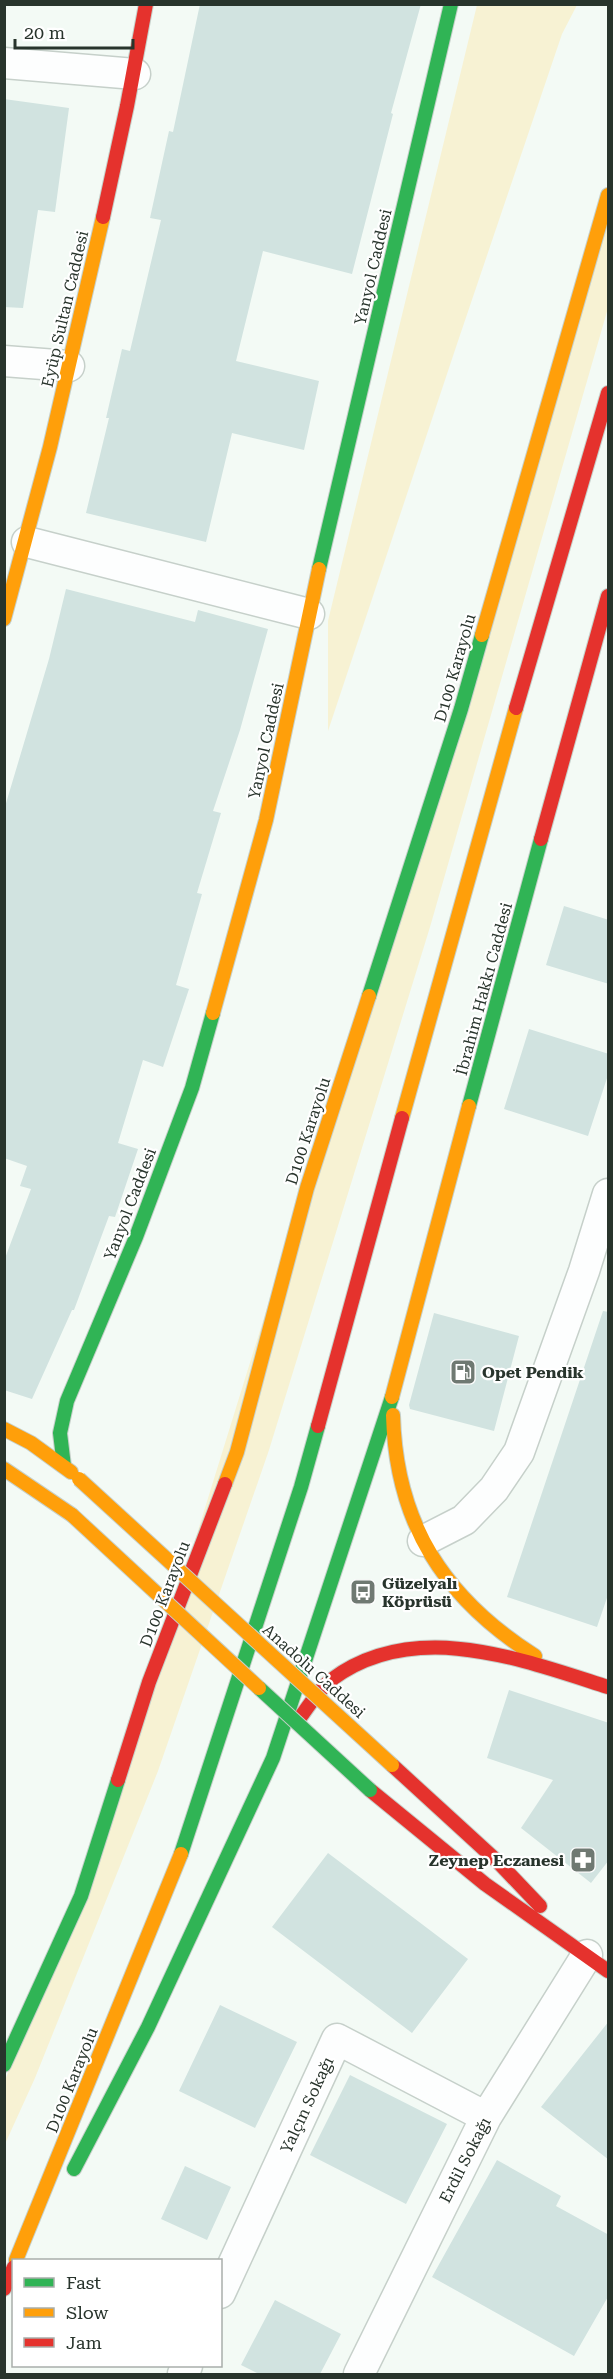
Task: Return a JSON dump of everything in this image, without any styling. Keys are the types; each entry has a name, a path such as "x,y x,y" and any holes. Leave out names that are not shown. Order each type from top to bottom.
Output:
{"main road":[{"name":"Eyüp Sultan Caddesi","path":"4,619 27,542 69,366 135,74 146,4"},
{"name":"Yanyol Caddesi","path":"64,1466 59,1445 60,1423 67,1401 136,1237 192,1088 266,820 309,614 451,4"},
{"name":"D100 Karayolu","path":"4,2064 81,1896 149,1682 237,1452 307,1188 461,709 609,195"},
{"name":"D100 Karayolu","path":"16,2259 183,1849 301,1487 483,823 609,393"},
{"name":"İbrahim Hakkı Caddesi","path":"394,1391 500,988 609,596"},
{"path":"394,1391 393,1438 400,1479 423,1541 447,1579 472,1608 503,1636 562,1673"},
{"path":"69,2179 148,2027 273,1758 394,1391"},
{"name":"Anadolu Caddesi","path":"4,1430 32,1443 79,1479 498,1862 598,1963"},
{"path":"4,1469 72,1515 370,1790 485,1884 598,1963"},
{"path":"273,1758 310,1704 330,1680 356,1663 390,1651 422,1647 489,1653 609,1687"},
{"path":"25,2259 52,2209"},
{"path":"4,2289 12,2271"},
{"path":"4,2296 12,2282"}],"street":[{"path":"4,63 135,74"},
{"path":"4,361 69,366"},
{"path":"27,542 309,614"},
{"path":"423,1541 464,1520 494,1490 519,1452 596,1275 609,1194"},
{"name":"Erdil Sokağı","path":"358,2374 486,2117 598,1963"},
{"name":"Yalçın Sokağı","path":"222,2289 337,2039 486,2117"}],"shaded area":[{"path":"477,5 577,5 562,34 328,731 328,621"},
{"path":"608,208 608,308 430,927 269,1450 158,1771 35,2078 5,2144 5,2080 98,1853"}],"building":[{"path":"200,4 421,4 391,113 393,114 352,274 263,251 236,361 319,381 304,450 232,433 206,542 86,513 109,418 106,418 122,349 130,351 161,220 150,218 169,131 173,132"},
{"path":"4,99 69,108 55,212 38,210 23,308 4,307"},
{"path":"66,589 195,622 198,610 268,629 240,730 213,811 221,813 197,893 202,894 176,985 189,989 163,1067 143,1060 118,1143 138,1149 115,1217 109,1216 74,1310 72,1310 32,1399 4,1390 4,1261 31,1189 20,1186 27,1166 4,1158 4,810 49,659"},
{"path":"564,906 609,920 609,984 546,965"},
{"path":"529,1029 609,1054 609,1072 588,1136 504,1109"},
{"path":"603,1311 609,1312 609,1592 597,1627 507,1597"},
{"path":"434,1313 519,1336 494,1431 410,1409 409,1405"},
{"path":"509,1690 609,1723 609,1860 591,1883 521,1828 553,1780 487,1758"},
{"path":"328,1853 468,1959 412,2033 272,1927"},
{"path":"220,2005 297,2042 255,2128 179,2091"},
{"path":"609,2021 609,2160 541,2107"},
{"path":"350,2075 447,2124 406,2204 310,2155"},
{"path":"497,2160 561,2196 556,2206 609,2235 609,2295 574,2356 432,2277"},
{"path":"185,2166 231,2187 207,2240 161,2219"},
{"path":"275,2300 341,2334 320,2374 259,2374 241,2365"}],"traffic: fast":[{"path":"319,569 451,4"},
{"path":"369,996 461,709 482,635"},
{"path":"469,1106 541,839"},
{"path":"64,1466 60,1433 67,1401 136,1237 192,1088 213,1013"},
{"path":"273,1758 392,1397"},
{"path":"181,1854 301,1487 318,1426"},
{"path":"259,1688 370,1790"},
{"path":"74,2169 148,2027 273,1758"},
{"path":"4,2065 81,1896 118,1780"}],"traffic: slow":[{"path":"482,635 608,195"},
{"path":"4,619 50,447 103,217"},
{"path":"213,1013 266,820 319,569"},
{"path":"402,1118 516,708"},
{"path":"225,1484 237,1452 307,1188 369,996"},
{"path":"392,1397 469,1106"},
{"path":"393,1415 396,1454 404,1490 415,1524 431,1555 451,1583 475,1609 535,1656"},
{"path":"4,1429 31,1443 71,1472"},
{"path":"4,1469 72,1515"},
{"path":"79,1479 392,1765"},
{"path":"72,1515 259,1688"},
{"path":"16,2259 181,1854"}],"traffic: jam":[{"path":"103,217 146,4"},
{"path":"516,708 608,393"},
{"path":"541,839 608,596"},
{"path":"318,1426 402,1118"},
{"path":"118,1780 149,1682 225,1484"},
{"path":"299,1719 318,1693 331,1680 363,1661 397,1651 432,1648 468,1650 504,1656 608,1687"},
{"path":"392,1765 498,1862 540,1906"},
{"path":"370,1790 485,1884 608,1971"},
{"path":"4,2289 12,2271"}],"place":[{"name":"Opet Pendik","path":"463,1372"},
{"name":"Güzelyalı Köprüsü","path":"363,1592"},
{"name":"Zeynep Eczanesi","path":"583,1860"}]}
